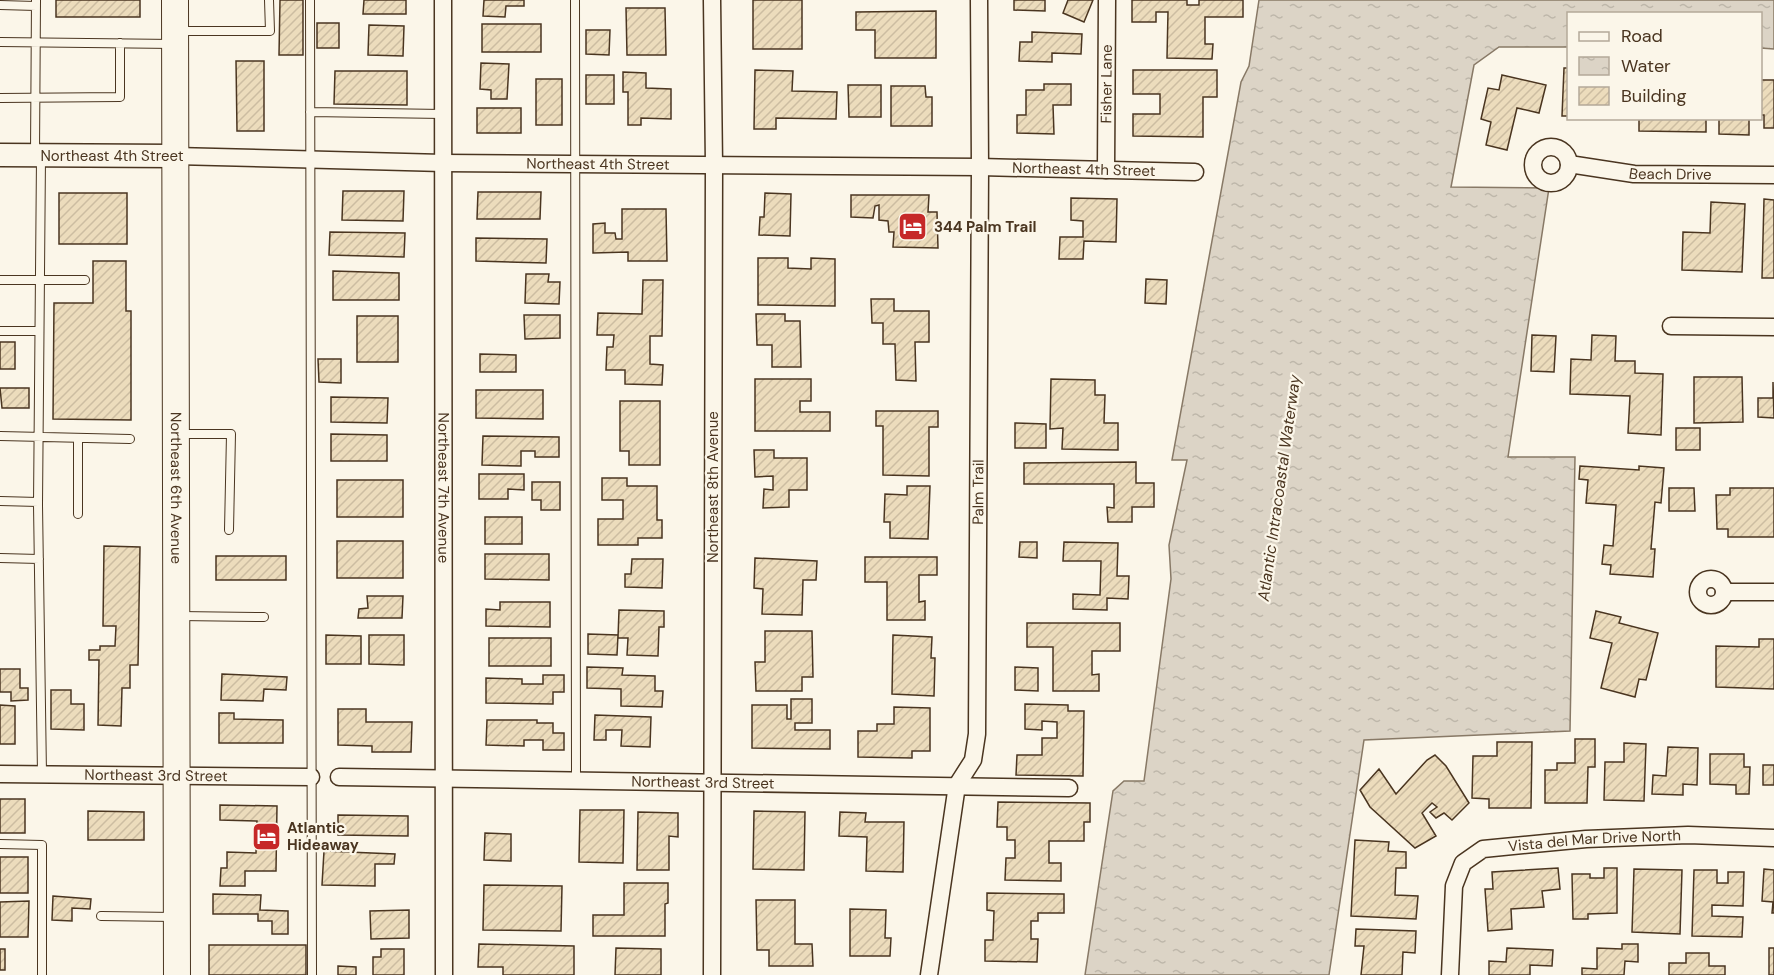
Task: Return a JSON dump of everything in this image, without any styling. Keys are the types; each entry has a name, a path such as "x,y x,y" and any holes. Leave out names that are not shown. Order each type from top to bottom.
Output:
{"main road":[{"name":"Northeast 6th Avenue","path":"175,0 177,975"}],"street":[{"name":"Northeast 7th Avenue","path":"443,0 444,975"},
{"name":"Northeast 8th Avenue","path":"712,0 714,165 712,975"},
{"name":"Palm Trail","path":"929,975 957,785 973,760 977,734 979,0"},
{"name":"Fisher Lane","path":"1106,170 1107,0"},
{"name":"Northeast 4th Street","path":"0,155 176,156 443,163 980,167 1195,172"},
{"name":"Beach Drive","path":"1569,164 1634,174 1774,175"},
{"path":"1671,326 1774,327"},
{"path":"1724,592 1774,592"},
{"name":"Northeast 3rd Street","path":"0,774 311,777"},
{"name":"Northeast 3rd Street","path":"339,777 1069,788"},
{"name":"Vista del Mar Drive North","path":"1450,975 1454,886 1463,863 1483,849 1586,839 1688,836 1774,838"}],"lane":[{"path":"0,42 120,44 270,31 269,0"},
{"path":"310,0 312,975"},
{"path":"575,0 576,780"},
{"path":"0,5 36,3 40,280 38,502 42,774"},
{"path":"0,98 120,97 120,44"},
{"path":"310,112 443,114"},
{"path":"0,280 85,280"},
{"path":"0,331 39,331"},
{"path":"176,434 231,434 229,530"},
{"path":"0,436 130,439"},
{"path":"78,438 78,514"},
{"path":"0,501 38,502"},
{"path":"0,558 39,559"},
{"path":"176,616 264,617"},
{"path":"0,844 42,844 42,975"},
{"path":"101,916 177,917"}],"water":[{"name":"Atlantic Intracoastal Waterway","path":"1259,0 1774,0 1774,49 1762,48 1762,12 1567,12 1567,47 1499,47 1474,65 1451,187 1549,188 1508,457 1575,457 1570,731 1364,740 1329,975 1085,975 1113,791 1124,781 1144,781 1171,579 1169,545 1187,460 1172,460 1241,82 1249,66"}],"building":[{"path":"56,0 140,0 140,17 56,17"},
{"path":"280,0 303,0 303,55 279,55"},
{"path":"364,0 406,0 406,14 363,14"},
{"path":"484,0 524,0 524,6 506,6 505,17 483,16"},
{"path":"753,0 802,0 802,49 753,49"},
{"path":"1014,0 1045,0 1045,11 1014,10"},
{"path":"1068,0 1093,0 1084,22 1063,13"},
{"path":"1132,0 1187,0 1187,5 1199,5 1199,0 1243,0 1243,17 1205,17 1205,44 1213,44 1212,59 1167,58 1168,12 1156,12 1156,22 1132,22"},
{"path":"626,8 665,8 666,55 627,55"},
{"path":"936,11 936,58 875,58 875,30 856,30 856,12"},
{"path":"317,23 339,23 339,48 317,48"},
{"path":"482,24 541,24 541,52 482,52"},
{"path":"369,25 404,26 403,56 368,55"},
{"path":"586,30 610,30 609,55 586,54"},
{"path":"1032,32 1082,34 1081,54 1052,53 1052,62 1019,61 1020,42 1032,42"},
{"path":"236,61 264,61 264,131 237,131"},
{"path":"481,63 509,64 507,99 491,99 491,90 480,89"},
{"path":"1564,68 1567,68 1567,116 1562,116"},
{"path":"755,70 793,71 792,91 837,92 836,119 776,118 776,129 754,129"},
{"path":"1133,70 1217,70 1217,97 1203,97 1203,137 1133,136 1133,114 1160,114 1160,94 1133,94"},
{"path":"335,71 407,71 407,105 334,104"},
{"path":"623,72 646,73 646,88 671,89 671,119 641,118 641,125 628,125 628,92 623,92"},
{"path":"586,75 614,75 614,104 586,104"},
{"path":"1502,75 1546,85 1539,113 1517,108 1507,150 1486,145 1491,122 1481,119 1488,88 1499,90"},
{"path":"536,79 562,79 562,125 536,125"},
{"path":"1762,80 1774,80 1774,128 1764,128 1764,115 1762,115"},
{"path":"1044,84 1071,84 1071,105 1053,105 1054,134 1017,133 1017,115 1026,115 1026,90 1044,90"},
{"path":"848,85 881,85 881,117 849,117"},
{"path":"891,86 925,86 926,97 932,97 932,126 891,126"},
{"path":"477,108 521,108 521,133 477,133"},
{"path":"1639,120 1706,120 1706,132 1639,131"},
{"path":"1719,120 1749,120 1749,135 1719,134"},
{"path":"343,191 404,191 403,221 342,220"},
{"path":"478,192 541,192 540,219 477,219"},
{"path":"59,193 127,193 127,244 59,244"},
{"path":"765,193 791,194 790,236 759,235 760,217 764,217"},
{"name":"344 Palm Trail","path":"851,195 929,195 928,212 937,212 938,248 893,247 894,232 889,232 888,221 879,220 879,205 875,206 873,218 851,217"},
{"path":"1071,198 1117,199 1116,242 1084,241 1083,259 1059,259 1060,237 1083,237 1083,221 1071,220"},
{"path":"1764,199 1774,200 1774,278 1762,278"},
{"path":"1711,202 1745,204 1742,272 1682,270 1683,232 1710,233"},
{"path":"622,209 666,209 667,261 628,261 628,252 593,253 593,224 605,223 605,233 615,233 616,239 622,239"},
{"path":"330,232 405,233 404,257 329,255"},
{"path":"476,238 547,239 546,263 476,261"},
{"path":"758,258 788,258 788,268 811,269 811,258 835,259 835,306 758,305"},
{"path":"93,261 126,261 126,311 131,311 131,420 53,419 54,303 93,303"},
{"path":"333,271 399,273 399,300 333,300"},
{"path":"526,274 549,274 548,282 560,282 559,304 525,303"},
{"path":"1146,279 1167,280 1166,304 1145,303"},
{"path":"643,280 663,280 662,336 650,336 650,364 663,365 662,385 625,384 625,370 606,370 607,347 613,347 614,335 597,335 598,313 642,314"},
{"path":"871,299 894,299 894,311 929,311 929,342 915,342 916,381 896,380 895,344 883,344 883,323 872,323"},
{"path":"756,314 785,314 785,321 800,321 801,367 772,367 772,345 757,345"},
{"path":"524,315 560,315 560,338 525,339"},
{"path":"357,316 398,316 398,362 357,362"},
{"path":"1532,335 1556,336 1554,372 1531,371"},
{"path":"1592,335 1616,336 1615,361 1635,361 1635,373 1663,374 1661,435 1628,433 1630,396 1570,394 1571,359 1591,360"},
{"path":"0,342 15,342 15,369 0,369"},
{"path":"480,354 516,355 516,372 480,372"},
{"path":"318,359 341,359 341,383 319,382"},
{"path":"1694,377 1742,377 1743,422 1694,423"},
{"path":"755,379 811,379 811,401 800,401 800,412 830,412 830,431 755,431"},
{"path":"1051,379 1095,380 1095,395 1105,395 1104,423 1118,423 1118,450 1062,449 1063,428 1050,429"},
{"path":"1773,382 1774,418 1758,417 1758,398 1773,398"},
{"path":"0,388 29,388 29,408 2,408"},
{"path":"476,390 543,390 543,419 476,418"},
{"path":"331,397 388,398 387,423 331,422"},
{"path":"620,401 660,401 660,465 629,465 629,451 620,451"},
{"path":"876,411 938,411 938,427 929,427 929,476 883,475 883,426 876,426"},
{"path":"1015,423 1046,424 1046,448 1015,448"},
{"path":"1676,428 1700,428 1700,450 1676,450"},
{"path":"331,434 387,435 387,461 331,461"},
{"path":"483,436 559,437 559,457 535,457 535,451 521,451 521,466 482,465"},
{"path":"754,450 774,450 774,458 807,458 807,490 789,490 789,507 763,508 764,489 773,490 773,476 755,477"},
{"path":"1136,462 1136,483 1154,483 1154,507 1132,507 1132,522 1108,522 1107,507 1114,508 1114,484 1024,484 1024,463"},
{"path":"1580,466 1639,470 1639,466 1664,468 1661,503 1655,502 1651,549 1655,549 1653,577 1610,574 1611,565 1602,564 1604,545 1613,546 1616,505 1586,503 1588,480 1579,479"},
{"path":"479,474 524,474 524,490 508,489 508,499 479,499"},
{"path":"602,478 627,478 627,486 657,486 657,520 662,520 662,538 638,538 638,545 598,545 598,519 623,519 623,500 602,500"},
{"path":"337,480 403,480 403,517 337,517"},
{"path":"532,482 560,482 560,510 541,510 541,500 532,500"},
{"path":"907,486 930,486 928,539 890,538 890,522 884,522 885,494 907,495"},
{"path":"1669,488 1694,488 1695,511 1669,511"},
{"path":"1730,488 1774,488 1774,537 1728,537 1728,529 1717,529 1716,495 1730,495"},
{"path":"485,517 522,517 522,544 485,544"},
{"path":"337,541 403,541 403,578 337,578"},
{"path":"1020,542 1037,542 1037,558 1019,557"},
{"path":"1064,542 1118,543 1117,576 1129,576 1128,599 1107,598 1107,610 1073,609 1073,594 1100,595 1101,561 1063,561"},
{"path":"104,546 140,547 138,665 130,665 130,688 122,688 121,726 98,725 99,660 89,660 89,650 100,650 100,646 115,646 116,626 103,626"},
{"path":"485,554 549,554 549,580 485,579"},
{"path":"216,556 286,556 286,580 216,580"},
{"path":"865,557 937,557 937,575 919,575 919,602 925,601 925,620 887,620 887,582 865,582"},
{"path":"755,558 817,561 816,580 803,580 802,615 762,614 763,589 754,588"},
{"path":"632,559 663,559 662,588 625,587 625,574 631,574"},
{"path":"367,596 403,596 402,618 358,618 359,609 368,608"},
{"path":"500,602 550,602 550,627 486,626 486,609 500,610"},
{"path":"619,610 664,611 664,627 659,627 658,656 627,655 628,638 618,638"},
{"path":"1596,611 1621,617 1619,623 1658,633 1646,680 1639,679 1635,697 1601,688 1612,643 1590,638"},
{"path":"1027,623 1120,623 1120,651 1092,651 1092,675 1099,674 1099,691 1053,691 1053,647 1027,647"},
{"path":"765,631 812,631 813,677 802,677 802,691 756,691 755,662 765,662"},
{"path":"588,634 618,635 617,655 588,654"},
{"path":"326,635 361,636 361,664 326,664"},
{"path":"369,635 404,635 404,665 369,664"},
{"path":"893,635 932,637 931,658 935,658 934,696 892,694"},
{"path":"489,638 551,638 551,666 489,666"},
{"path":"1759,639 1774,639 1774,689 1716,687 1716,646 1759,647"},
{"path":"587,667 623,668 622,675 655,676 655,691 663,691 662,707 621,706 621,689 587,688"},
{"path":"1015,667 1038,668 1038,691 1015,690"},
{"path":"0,669 20,669 20,688 28,688 28,700 11,701 11,692 0,692"},
{"path":"222,674 287,677 286,690 264,689 263,701 221,700"},
{"path":"543,675 564,675 564,692 553,692 553,704 486,703 486,678 522,679 522,684 543,684"},
{"path":"51,690 71,690 71,704 84,704 84,730 51,729"},
{"path":"791,699 812,699 812,723 795,723 795,730 830,730 830,749 752,748 752,705 787,705 787,719 791,719"},
{"path":"1025,704 1068,705 1068,711 1084,711 1083,776 1016,775 1017,755 1042,755 1042,738 1057,738 1057,722 1042,721 1042,730 1025,729"},
{"path":"0,705 15,706 15,744 0,744"},
{"path":"894,707 930,708 930,751 912,751 912,758 858,757 858,731 877,731 877,724 894,724"},
{"path":"338,709 366,709 366,722 412,722 411,752 372,752 372,746 338,745"},
{"path":"219,713 234,713 234,719 283,720 283,743 219,743"},
{"path":"595,715 651,717 650,747 621,746 622,730 606,730 606,740 594,740"},
{"path":"487,720 537,720 537,723 553,723 553,733 564,733 564,750 543,750 543,740 524,740 524,746 486,745"},
{"path":"1575,739 1595,739 1595,767 1588,767 1587,803 1545,803 1545,770 1557,770 1557,763 1575,763"},
{"path":"1497,742 1532,742 1531,808 1489,808 1489,799 1472,798 1473,756 1497,756"},
{"path":"1624,743 1646,744 1644,801 1604,800 1605,762 1624,762"},
{"path":"1668,747 1698,748 1697,785 1683,784 1683,795 1652,794 1653,775 1666,776"},
{"path":"1710,754 1744,754 1744,767 1750,767 1749,794 1736,794 1736,785 1710,784"},
{"path":"1435,755 1446,766 1469,803 1452,820 1444,813 1436,818 1430,812 1437,807 1432,803 1422,813 1436,836 1415,848 1370,807 1360,790 1379,769 1396,794 1427,760"},
{"path":"1763,765 1774,765 1774,785 1763,785"},
{"path":"0,799 25,799 25,833 0,833"},
{"path":"998,802 1090,803 1090,822 1084,822 1084,841 1049,841 1049,863 1061,863 1061,881 1005,880 1006,858 1015,858 1015,840 1007,840 1007,827 997,827"},
{"name":"Atlantic Hideaway","path":"220,805 277,806 276,871 245,871 245,886 220,886 221,868 227,868 227,852 256,853 257,821 220,820"},
{"path":"580,810 624,810 623,863 579,862"},
{"path":"88,811 144,812 144,840 88,840"},
{"path":"754,811 805,812 804,870 753,869"},
{"path":"638,812 678,813 678,837 669,836 669,870 637,870"},
{"path":"840,812 866,813 865,822 904,822 903,872 866,871 867,837 839,836"},
{"path":"338,815 408,816 408,836 338,835"},
{"path":"485,833 511,834 511,861 484,860"},
{"path":"1355,840 1389,842 1388,851 1406,852 1406,868 1396,868 1395,895 1418,896 1416,919 1351,916"},
{"path":"324,851 395,854 394,864 375,864 375,886 322,885"},
{"path":"0,857 28,857 28,893 0,893"},
{"path":"1558,868 1560,889 1542,891 1544,907 1511,909 1512,929 1488,931 1485,889 1493,889 1492,872"},
{"path":"1604,868 1617,868 1617,913 1588,914 1588,919 1573,919 1572,874 1590,874 1590,878 1604,878"},
{"path":"1634,869 1682,870 1680,934 1632,932"},
{"path":"1764,869 1774,870 1774,913 1772,913 1773,902 1762,901"},
{"path":"1694,870 1717,870 1717,883 1728,883 1728,872 1744,872 1743,906 1712,905 1712,916 1743,917 1742,937 1692,936"},
{"path":"624,883 668,883 668,903 665,904 665,936 593,936 593,915 624,915"},
{"path":"484,885 562,886 561,931 483,930"},
{"path":"987,893 1064,894 1064,913 1038,913 1038,921 1031,921 1031,939 1038,939 1037,962 985,961 985,940 993,940 994,911 987,910"},
{"path":"213,894 261,895 260,910 288,911 288,934 272,934 272,921 258,921 258,914 213,914"},
{"path":"53,896 91,899 90,909 72,908 72,921 52,920"},
{"path":"756,900 795,900 795,944 812,944 813,966 769,966 769,950 757,950"},
{"path":"29,901 28,937 0,937 0,902"},
{"path":"850,909 886,910 885,938 891,938 890,956 850,956"},
{"path":"409,910 409,938 371,939 370,911"},
{"path":"1356,929 1416,931 1415,953 1403,952 1402,975 1361,975 1364,946 1355,946"},
{"path":"479,944 574,946 574,975 503,975 503,967 478,967"},
{"path":"1622,944 1638,944 1638,962 1625,961 1624,975 1582,975 1582,968 1597,969 1597,948 1622,949"},
{"path":"209,945 306,945 306,975 209,975"},
{"path":"616,948 661,949 661,975 615,975"},
{"path":"1507,948 1553,950 1552,966 1530,965 1530,975 1489,975 1489,961 1506,962"},
{"path":"1769,948 1774,948 1774,975 1769,975"},
{"path":"0,949 5,949 5,970 0,970"},
{"path":"381,949 404,949 404,975 373,975 373,957 381,957"},
{"path":"1686,953 1709,953 1709,966 1725,966 1725,975 1669,975 1669,963 1686,963"},
{"path":"338,966 356,967 356,975 338,975"}],"place":[{"name":"344 Palm Trail","path":"913,227"},
{"name":"Atlantic Hideaway","path":"266,837"}]}
